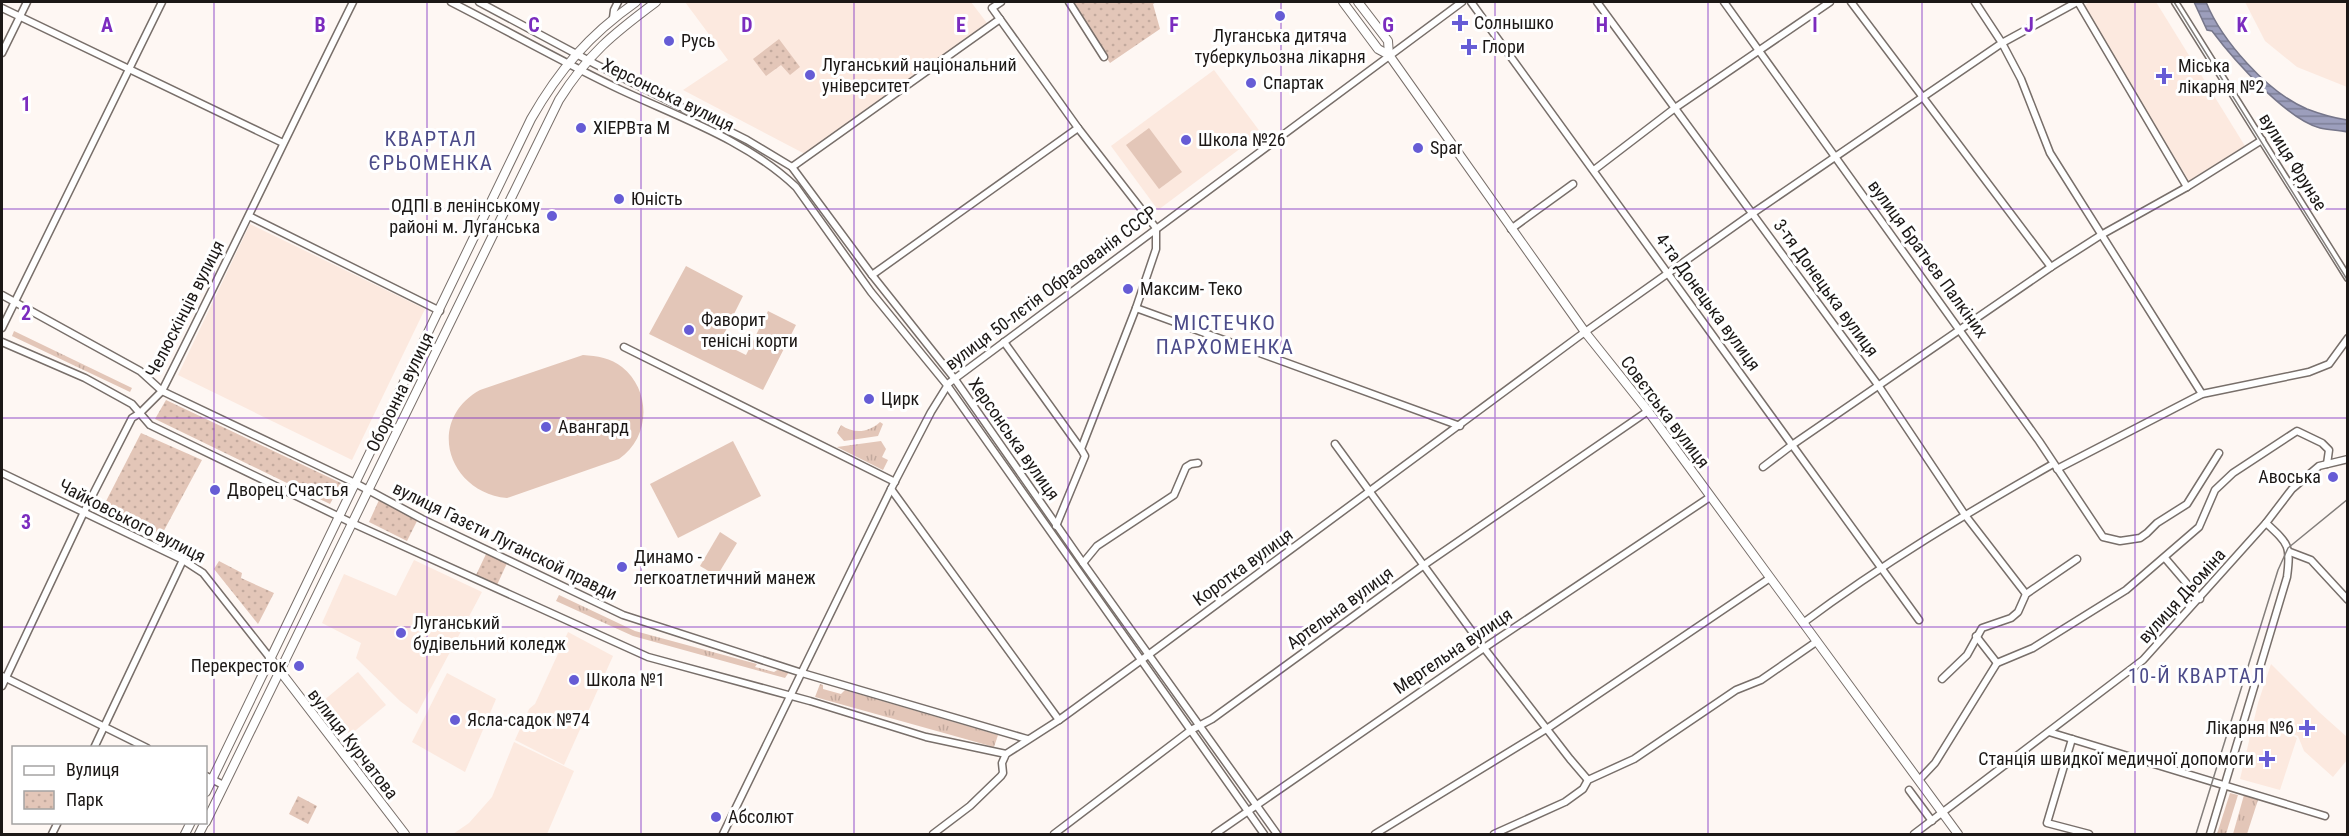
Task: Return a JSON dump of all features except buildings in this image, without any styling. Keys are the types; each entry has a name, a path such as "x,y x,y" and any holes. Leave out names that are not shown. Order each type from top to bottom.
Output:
{"main road":[{"name":"Оборонна вулиця","path":"209,777 270,658 440,311 531,119 548,89 568,63 614,18 636,2"},
{"name":"Оборонна вулиця","path":"207,818 278,671 286,661 559,100 580,68 605,40 656,2"},
{"path":"1343,2 1378,49 1389,55"},
{"name":"Совєтська вулиця","path":"1358,2 1388,41 1389,55 1585,332 1648,411 1958,834"},
{"name":"Чайковського вулиця","path":"270,658 278,671"},
{"name":"вулиця Курчатова","path":"278,671 405,834"}],"street":[{"path":"2,53 27,2"},
{"path":"2,328 162,2"},
{"name":"Челюскінців вулиця","path":"2,686 4,677 84,512 132,418 162,391 352,2"},
{"name":"Херсонська вулиця","path":"451,2 568,63 742,147 782,173 796,187 871,292 947,385 1264,834"},
{"name":"Херсонська вулиця","path":"479,2 747,140 792,167 872,275 954,378 1056,526 1277,834"},
{"path":"614,18 614,10 618,2"},
{"path":"1001,2 992,8 1000,20 1078,129 1156,228 1156,249 1136,308 1081,449"},
{"path":"1069,2 1104,57"},
{"name":"вулиця 50-лєтія Образованія СССР","path":"723,834 891,489 947,385 1462,2"},
{"name":"4-та Донецька вулиця","path":"1471,2 1919,620"},
{"name":"3-тя Донецька вулиця","path":"1597,2 1878,385 1965,515 2026,594"},
{"name":"вулиця Братьєв Палкіних","path":"1724,2 2039,441 2103,537 2120,542 2147,533 2157,523 2187,504 2219,453"},
{"path":"1594,170 1675,108 1830,2"},
{"path":"1851,2 2050,267"},
{"path":"1976,2 2021,79 2050,153 2202,394"},
{"path":"2077,2 2187,187"},
{"name":"Коротка вулиця","path":"1006,754 1059,720 1149,655 1585,332 1753,213 2002,43 2077,2"},
{"name":"вулиця Фрунзе","path":"2175,2 2348,278"},
{"path":"2,8 283,143"},
{"path":"792,167 1000,20"},
{"path":"872,275 1078,129"},
{"path":"1763,467 2050,267 2262,140"},
{"path":"1511,229 1573,184"},
{"path":"249,216 440,311"},
{"name":"вулиця Газєти Луганской правди","path":"2,295 140,371 162,391 624,615 802,674 1027,739"},
{"path":"1136,308 1460,426"},
{"path":"1803,623 1880,569 1965,515 2055,466 2202,394 2309,372 2329,364 2348,338"},
{"path":"2,342 85,378 132,404 150,425 352,523 648,657 810,701 926,737 1006,754 1002,763 1004,769 1001,776 970,806 933,834"},
{"path":"1004,342 1085,456 1056,526"},
{"path":"624,347 895,482"},
{"name":"Артельна вулиця","path":"1054,834 1191,730 1212,719 1424,565 1648,411"},
{"path":"1919,780 1935,763 1997,663 2033,648 2126,590 2199,527 2215,490 2233,473 2297,431 2322,443 2329,450 2327,464"},
{"path":"1335,444 1484,648 1588,780"},
{"name":"вулиця Дьоміна","path":"1914,834 2143,660 2200,599 2266,523 2292,489 2319,466 2348,459"},
{"path":"1083,563 1097,546 1174,495 1186,467 1198,463"},
{"name":"Чайковського вулиця","path":"2,473 183,560 203,573 270,658"},
{"path":"891,489 1059,720"},
{"name":"Мергельна вулиця","path":"1215,834 1484,648 1710,497"},
{"path":"2266,523 2279,535 2290,552 2311,560 2348,600"},
{"path":"2210,834 2287,577 2290,552"},
{"path":"2165,558 2200,599"},
{"path":"94,746 183,560"},
{"path":"1942,679 1967,654 1982,628 2011,618 2018,612 2026,594 2077,560"},
{"path":"1375,834 1548,728 1770,578"},
{"path":"1976,636 1997,663"},
{"path":"1494,834 1565,802 1583,789 1588,780 1634,759 1736,690 1761,680 1816,642"},
{"path":"4,677 145,746"},
{"path":"2049,732 2325,816"},
{"path":"2072,740 2048,823 2089,834"},
{"path":"209,777 223,785"},
{"path":"1909,790 1932,822"}],"shaded area":[{"name":"Луганський національний університет","path":"685,2 971,2 987,23 805,154 683,90 728,60"},
{"name":"Міська лікарня №2","path":"2090,2 2156,2 2245,146 2189,181 2083,6"},
{"path":"2245,2 2347,2 2347,87 2297,67 2265,41"},
{"name":"Школа №26","path":"1214,70 1261,133 1158,210 1111,146"},
{"path":"250,224 425,309 352,460 178,375"},
{"name":"Луганський будівельний коледж","path":"414,560 482,592 417,714 400,701 356,658 361,643 322,623 344,574 396,596"},
{"name":"Школа №1","path":"568,632 613,656 564,765 515,740 529,709 535,704"},
{"name":"Лікарня №6","path":"2271,664 2347,737 2347,760 2333,777 2304,751 2298,736 2282,730 2297,738 2280,790 2240,779 2258,703"},
{"path":"358,672 386,705 350,735 323,701"},
{"name":"Ясла-садок №74","path":"447,673 496,699 465,772 412,742"},
{"path":"514,742 574,771 547,834 453,834 469,823 492,797"}],"green space":[{"path":"1069,2 1156,2 1153,4 1160,29 1110,63"},
{"path":"779,39 800,67 790,75 781,65 766,76 753,59"},
{"path":"1149,128 1182,172 1159,189 1126,145"},
{"name":"Фаворит тенісні корти","path":"686,266 743,296 720,342 746,355 768,311 796,325 763,390 649,334"},
{"path":"14,331 132,388 130,392 12,336"},
{"name":"Авангард","path":"583,355 604,358 618,364 632,377 639,389 643,414 641,427 637,439 629,450 619,459 507,498 487,493 470,483 458,469 451,453 449,436 453,419 463,403 480,390"},
{"path":"166,400 341,483 330,504 155,419"},
{"path":"880,422 883,424 878,436 844,441 837,433 841,425 851,430 861,431"},
{"path":"141,433 202,460 161,536 103,507"},
{"path":"733,441 761,496 678,538 650,484"},
{"path":"881,441 886,449 882,457 888,460 883,470 837,447"},
{"path":"379,500 418,519 407,541 369,522"},
{"path":"720,532 737,543 717,576 700,566"},
{"path":"487,552 508,561 497,585 476,575"},
{"path":"219,561 242,573 241,578 274,593 258,624 214,569"},
{"path":"559,595 635,631 757,664 755,667 774,672 779,669 789,672 785,678 633,636 556,601"},
{"path":"820,684 823,685 823,689 841,694 845,690 998,735 994,747 815,697"},
{"path":"2230,793 2238,795 2226,834 2217,834"},
{"path":"2244,795 2258,800 2247,834 2233,834"},
{"path":"298,796 317,806 308,824 289,814"}],"water":[{"path":"2194,2 2206,2 2234,49 2277,91 2307,109 2347,120 2347,132 2320,128 2306,122 2276,101 2246,72 2212,31 2207,30"}],"tram line":[{"path":"2174,2 2348,281"},
{"path":"2196,834 2278,570 2288,548 2348,499"}],"place":[{"name":"Луганська дитяча туберкульозна лікарня","path":"1280,16"},
{"name":"Солнышко","path":"1460,23"},
{"name":"Русь","path":"669,41"},
{"name":"Глори","path":"1469,47"},
{"name":"Луганський національний університет","path":"810,75"},
{"name":"Міська лікарня №2","path":"2164,76"},
{"name":"Спартак","path":"1251,83"},
{"name":"ХІЕРВта М","path":"581,128"},
{"name":"Школа №26","path":"1186,140"},
{"name":"Spar","path":"1418,148"},
{"name":"Юність","path":"619,199"},
{"name":"ОДПІ в ленінському районі м. Луганська","path":"552,216"},
{"name":"Максим- Теко","path":"1128,289"},
{"name":"Фаворит тенісні корти","path":"689,330"},
{"name":"Цирк","path":"869,399"},
{"name":"Авангард","path":"546,427"},
{"name":"Авоська","path":"2333,477"},
{"name":"Дворец Счастья","path":"215,490"},
{"name":"Динамо - легкоатлетичний манеж","path":"622,567"},
{"name":"Луганський будівельний коледж","path":"401,633"},
{"name":"Перекресток","path":"299,666"},
{"name":"Школа №1","path":"574,680"},
{"name":"Ясла-садок №74","path":"455,720"},
{"name":"Лікарня №6","path":"2307,728"},
{"name":"Станція швидкої медичної допомоги","path":"2267,759"},
{"name":"Абсолют","path":"716,817"}],"district":[{"name":"КВАРТАЛ ЄРЬОМЕНКА","path":"431,151"},
{"name":"МІСТЕЧКО ПАРХОМЕНКА","path":"1225,335"},
{"name":"10-Й КВАРТАЛ","path":"2197,676"}]}
